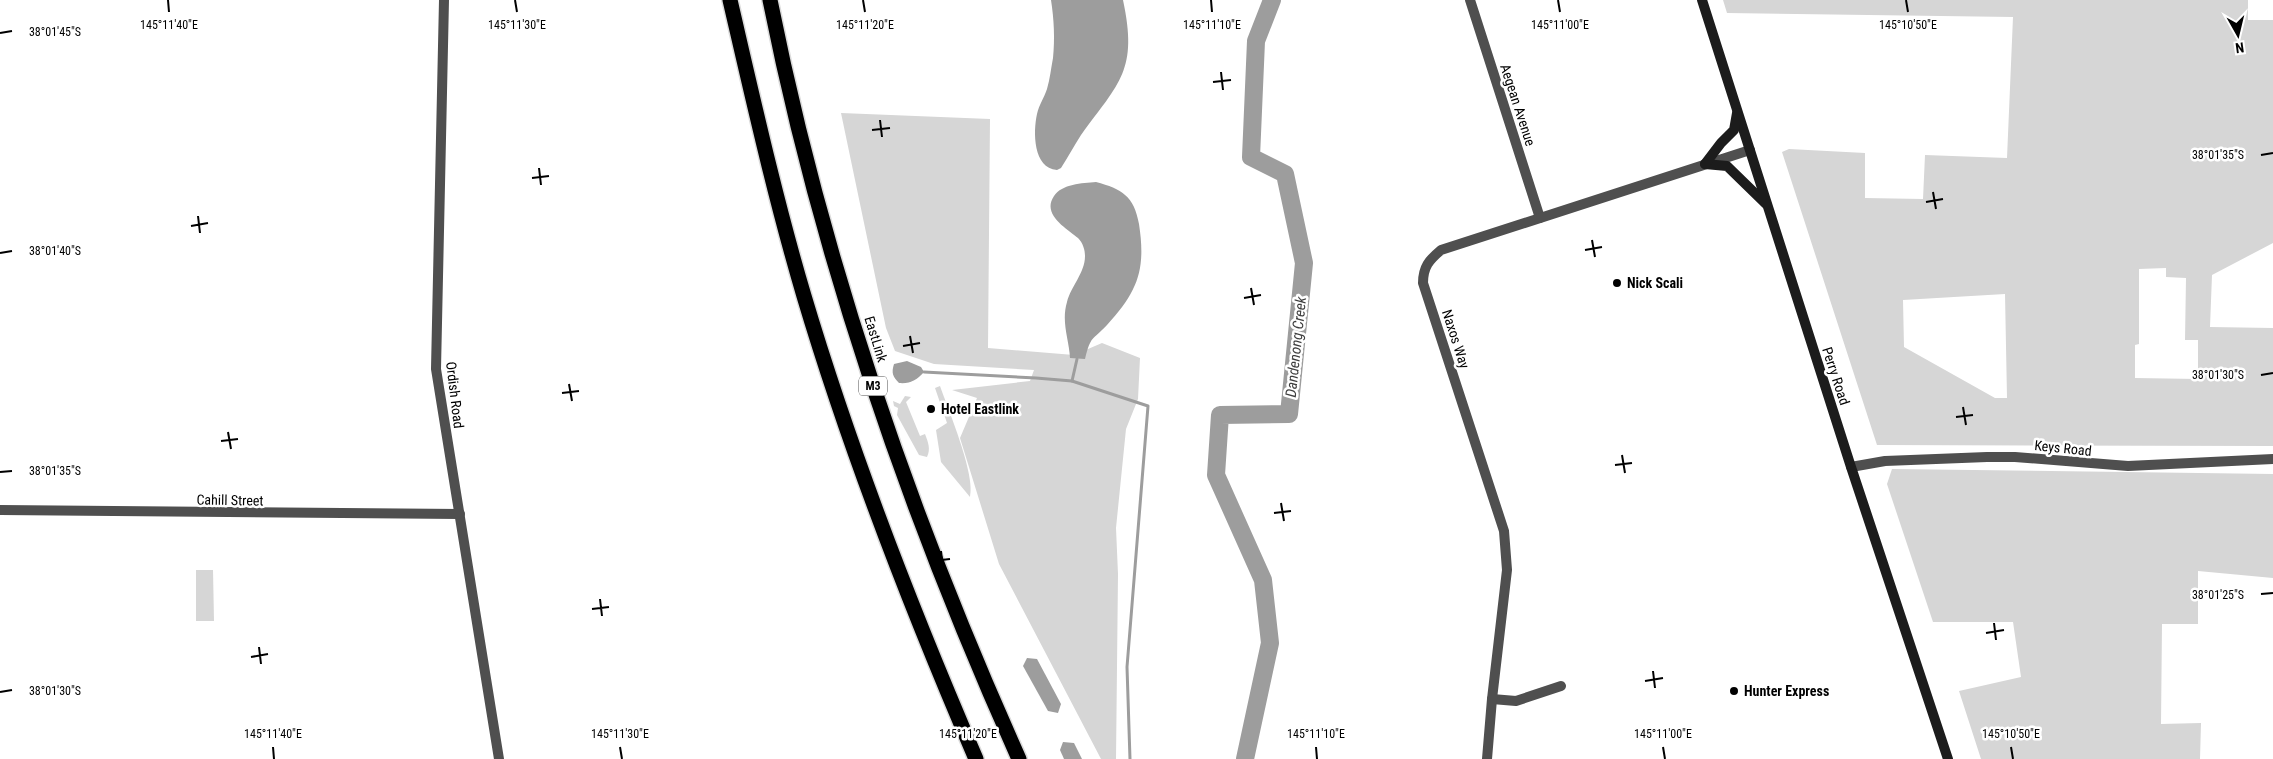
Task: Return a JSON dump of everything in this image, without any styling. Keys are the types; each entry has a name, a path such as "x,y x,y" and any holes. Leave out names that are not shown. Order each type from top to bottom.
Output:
{"highway":[{"path":"730,0 753,108 804,297 884,535 976,759"},
{"name":"EastLink","path":"770,0 813,182 875,391 939,569 987,688 1019,759"}],"main road":[{"name":"Perry Road","path":"1702,0 1851,468 1948,759"},
{"path":"1705,164 1734,130 1737,112"},
{"path":"1705,164 1727,166 1768,205"}],"street":[{"name":"Ordish Road","path":"444,0 436,369 499,759"},
{"name":"Aegean Avenue","path":"1470,0 1540,218"},
{"name":"Naxos Way","path":"1487,759 1492,699 1508,570 1508,549 1504,531 1423,283 1423,272 1429,260 1441,250 1750,150"},
{"name":"Keys Road","path":"1851,468 1885,461 1987,457 2128,466 2273,459"},
{"name":"Cahill Street","path":"0,510 460,514"},
{"path":"1492,699 1516,701 1560,686"}],"shaded area":[{"path":"1051,0 1123,0 1128,43 1127,60 1115,87 1081,135 1061,168 1057,170 1049,168 1043,163 1036,148 1035,139 1037,114 1047,89 1053,58 1054,29"},
{"path":"1723,0 2248,0 2248,20 2273,20 2273,243 2212,275 2210,327 2273,328 2273,446 1877,445 1782,152 1789,149 1865,153 1865,198 1923,199 1925,155 2007,158 2013,17 1727,13","holes":["2166,268 2166,277 2186,278 2185,340 2198,340 2198,379 2135,378 2135,345 2139,344 2139,269","2005,294 2007,398 1995,398 1904,347 1903,300"]},
{"path":"841,113 990,119 988,348 1074,355 1102,343 1140,358 1138,399 1126,429 1116,528 1118,574 1116,759 1101,759 999,564 960,438 977,398 952,390 1030,381 1034,370 934,364 895,351 886,328"},
{"path":"1096,182 1120,191 1130,200 1134,207 1141,240 1140,267 1133,290 1118,313 1093,339 1085,359 1070,358 1065,309 1069,296 1083,268 1085,254 1080,240 1057,221 1053,215 1051,203 1054,196 1062,189 1073,185"},
{"path":"907,361 921,367 924,372 913,381 899,383 893,375 894,364"},
{"path":"940,386 965,458 971,487 970,497 941,462 936,430 947,423 935,388"},
{"path":"905,396 911,397 906,402 920,436 925,434 929,448 927,457 919,455 897,415 898,408 894,406 893,401 900,404"},
{"path":"1892,469 2273,474 2273,578 2198,571 2198,624 2162,624 2161,724 2201,723 2200,759 1981,759 1959,691 2021,677 2013,622 1933,622 1887,484"},
{"path":"196,570 213,570 214,621 196,621"},
{"path":"1027,658 1037,659 1061,704 1058,713 1048,711 1023,666"},
{"path":"1063,742 1074,743 1082,759 1064,759 1060,750"}],"waterway":[{"name":"Dandenong Creek","path":"1245,759 1270,643 1263,580 1216,475 1220,415 1289,414 1304,263 1285,174 1251,157 1256,41 1272,0"},
{"path":"1072,381 1077,359"},
{"path":"924,372 1072,381 1148,406 1127,667 1130,759"}],"place":[{"name":"Nick Scali","path":"1617,283"},
{"name":"Hotel Eastlink","path":"931,409"},
{"name":"Hunter Express","path":"1734,691"}]}
